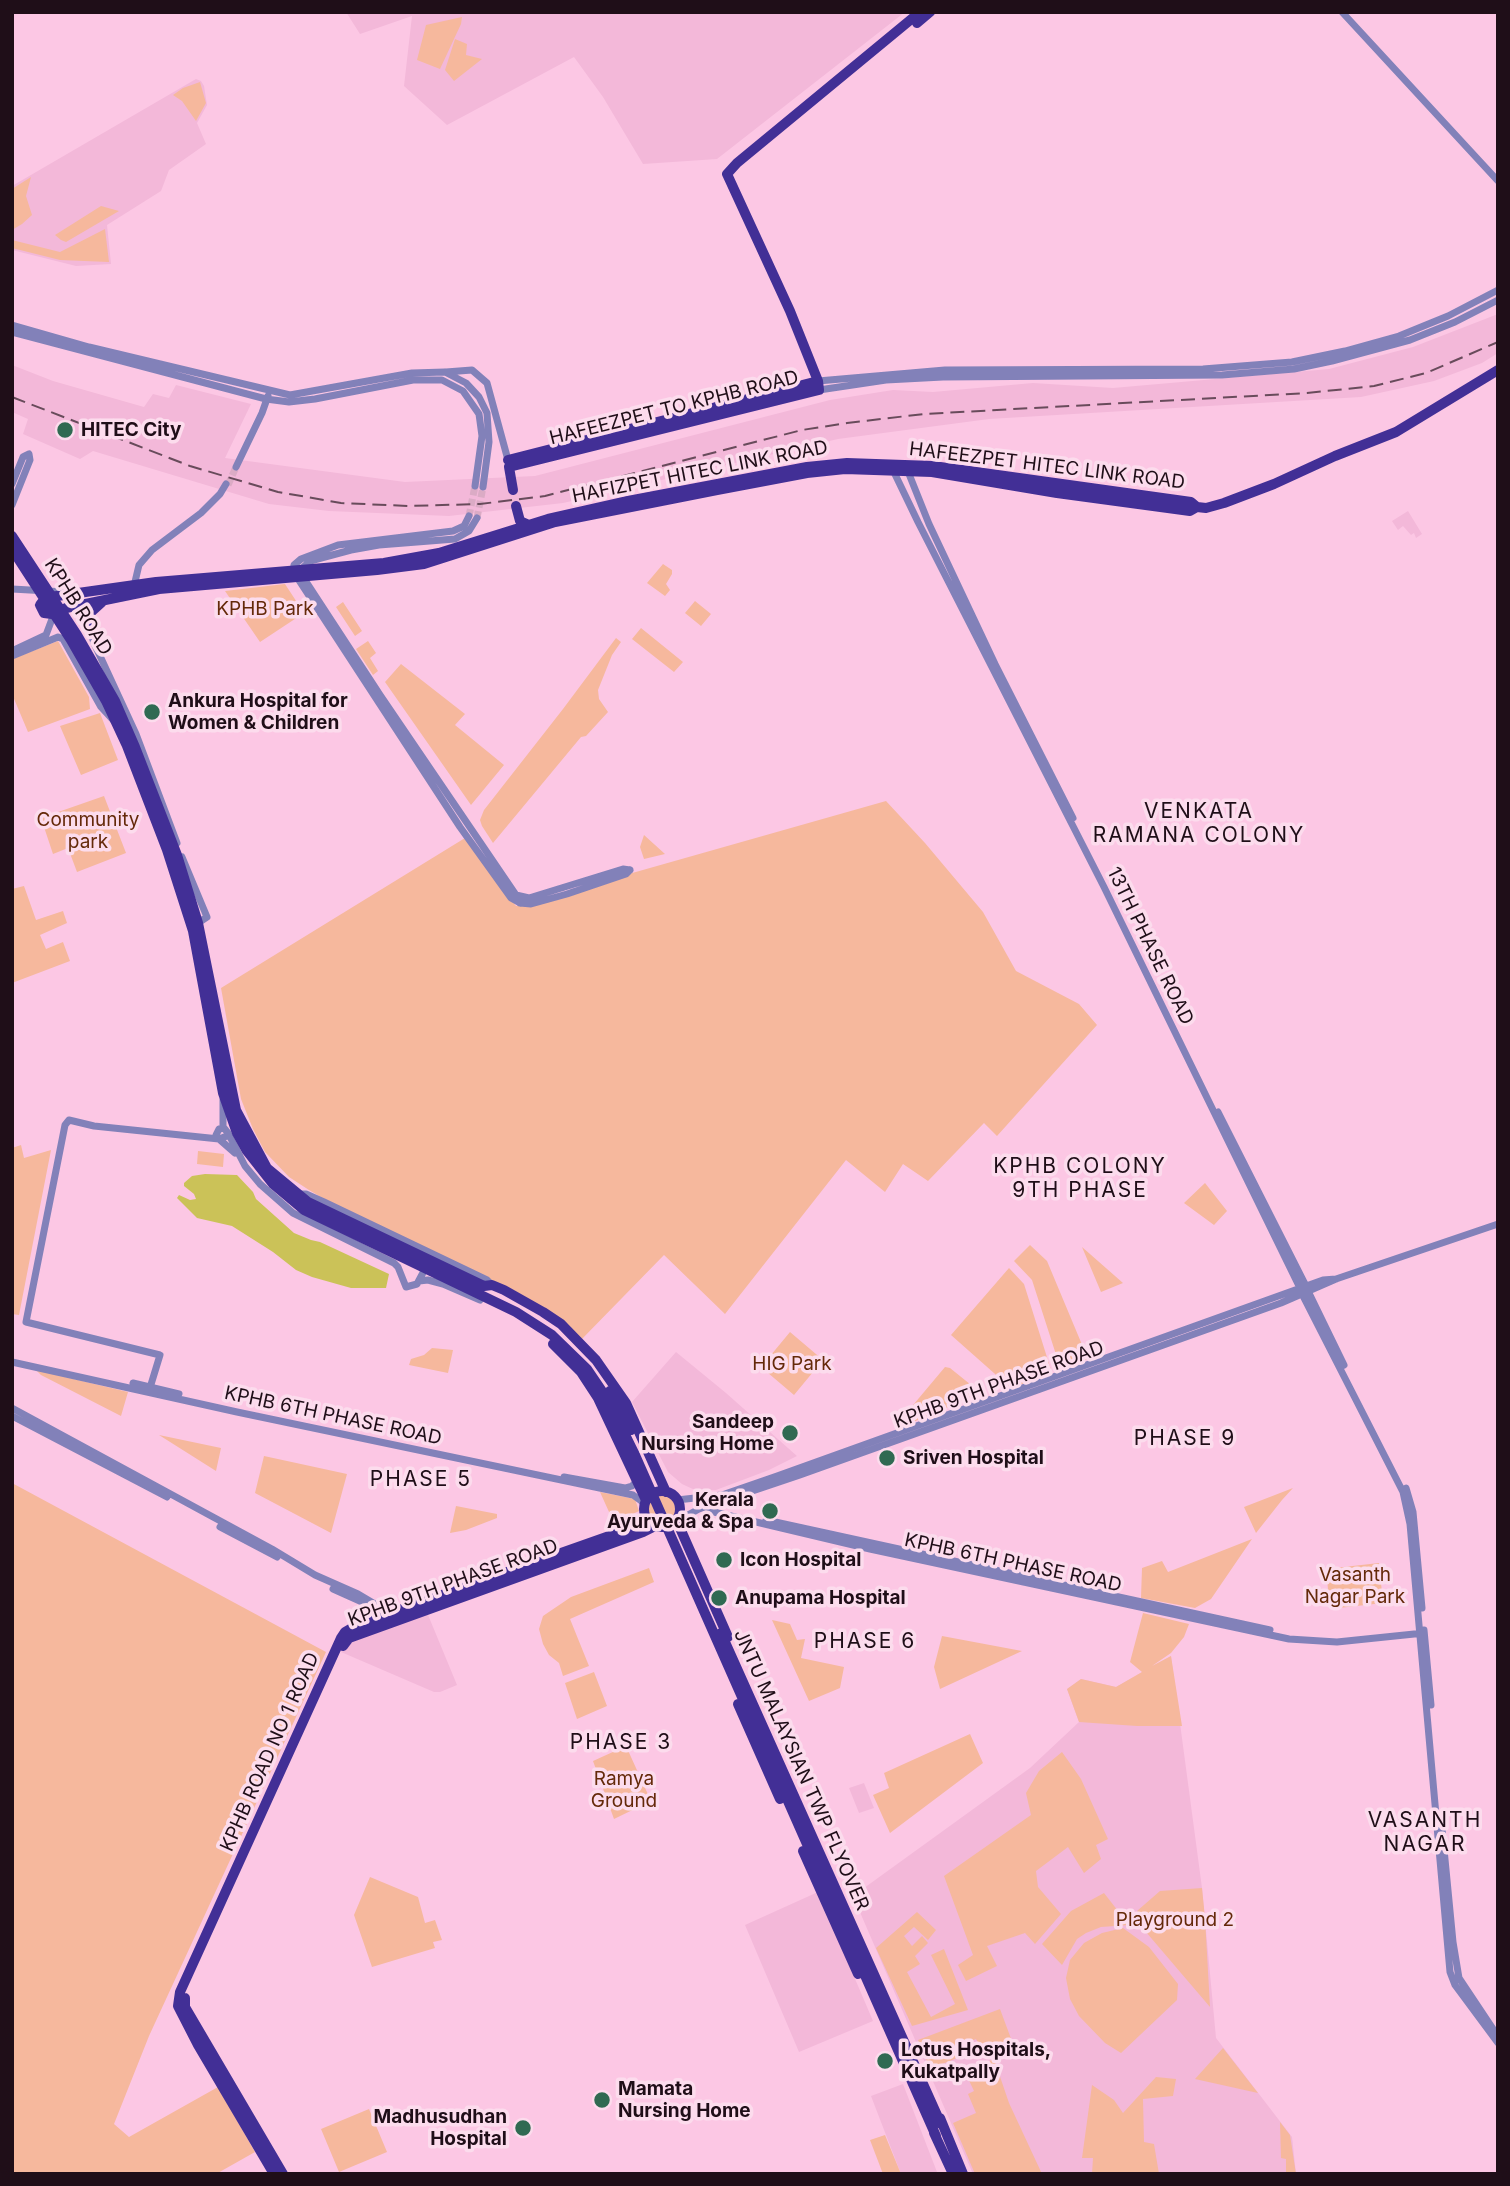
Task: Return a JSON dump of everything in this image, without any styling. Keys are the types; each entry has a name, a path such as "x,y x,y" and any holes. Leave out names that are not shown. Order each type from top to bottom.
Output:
{"main road":[{"path":"729,181 729,171 737,163 920,12"},
{"path":"729,181 734,173 759,151 930,12"},
{"name":"HAFEEZPET TO KPHB ROAD","path":"508,464 819,386 779,287 729,181"},
{"name":"HAFEEZPET HITEC LINK ROAD","path":"892,467 933,469 1044,491 1190,511 1197,507 1206,508 1224,503 1262,489 1395,432 1498,370"},
{"name":"HAFIZPET HITEC LINK ROAD","path":"298,574 439,553 517,528 628,501 807,467 847,463 892,467"},
{"path":"508,464 513,490"},
{"path":"137,588 105,600 47,614 42,612 40,606 50,597 76,593 424,564 555,523 807,473 892,467"},
{"path":"516,506 520,521 528,525"},
{"name":"KPHB ROAD","path":"12,536 77,635 109,699"},
{"name":"KPHB ROAD","path":"12,549 109,699"},
{"path":"87,623 91,612 105,600"},
{"path":"109,699 167,850 193,931 223,1093 247,1151 259,1169 286,1197 325,1222 497,1303 510,1315 551,1342 581,1372 598,1398 625,1451 645,1501 644,1512 654,1524 720,1662 905,2080 929,2128 936,2136 953,2174"},
{"path":"109,699 169,833 198,923 236,1110 267,1168 297,1194 340,1219 543,1312 596,1360 626,1402 666,1492 677,1500 680,1510 678,1524 935,2096 941,2124 963,2174"},
{"name":"JNTU MALAYSIAN TWP FLYOVER","path":"490,1287 551,1325 574,1345 594,1368 627,1421 933,2116 936,2136"},
{"name":"JNTU MALAYSIAN TWP FLYOVER","path":"497,1303 543,1329 570,1350 608,1400 933,2116 941,2124"},
{"path":"625,1451 643,1442"},
{"path":"645,1501 655,1492 666,1492"},
{"path":"654,1524 678,1524"},
{"name":"KPHB ROAD NO 1 ROAD","path":"183,1994 341,1638 351,1628 632,1528 654,1524"},
{"name":"KPHB 9TH PHASE ROAD","path":"183,1994 291,1754 344,1643 349,1638 643,1532 654,1524"},
{"path":"720,1662 736,1655"},
{"path":"183,1994 178,2006 181,2015 274,2174"},
{"path":"183,1994 185,2007 283,2174"}],"street":[{"path":"1342,12 1498,181"},
{"path":"819,386 945,370 1203,369 1292,362 1398,336 1439,320 1498,290"},
{"path":"819,386 943,377 1210,376 1294,369 1410,340 1455,322 1498,300"},
{"path":"12,325 267,397 300,395 412,373 472,370 487,383 508,464"},
{"path":"12,332 256,396 303,401 413,380 442,380 454,384 470,398 479,414 482,436 479,486 489,442 487,413 466,383 445,372"},
{"path":"256,396 260,401 260,412"},
{"path":"267,397 262,413 235,467 260,412 267,397"},
{"path":"12,484 23,457 29,454 30,460 12,505"},
{"name":"13TH PHASE ROAD","path":"892,467 1071,818"},
{"name":"13TH PHASE ROAD","path":"907,467 927,519 995,664 1304,1290 1408,1491 1413,1512 1422,1633"},
{"path":"137,588 139,565 152,550 201,513 227,484"},
{"path":"473,517 464,526 453,531 338,545 301,559 295,565 298,574 346,649 511,890 521,900 531,905 626,874 630,870 623,869 521,900"},
{"path":"918,522 927,519"},
{"path":"12,589 76,593"},
{"path":"12,653 46,635 51,620 78,607 136,734 207,917 198,923"},
{"path":"12,653 58,638 63,639 87,623"},
{"path":"63,639 101,707 119,727"},
{"path":"223,1093 222,1132 260,1184 293,1213 394,1263 404,1285 409,1288 429,1271"},
{"path":"150,1390 160,1355 26,1322 67,1121 202,1136 222,1132"},
{"name":"KPHB 9TH PHASE ROAD","path":"678,1524 686,1516 706,1506 1323,1282 1498,1224"},
{"path":"419,1281 428,1280 497,1303"},
{"name":"KPHB 9TH PHASE ROAD","path":"677,1500 722,1494 778,1476 1304,1290"},
{"name":"KPHB 6TH PHASE ROAD","path":"12,1359 594,1489 633,1495 645,1501"},
{"name":"KPHB 6TH PHASE ROAD","path":"150,1390 615,1488 629,1488 638,1480"},
{"path":"12,1408 315,1575 358,1594 385,1615"},
{"path":"12,1416 385,1615"},
{"name":"KPHB 6TH PHASE ROAD","path":"720,1503 723,1511 976,1564 1315,1641"},
{"name":"KPHB 6TH PHASE ROAD","path":"706,1506 714,1512 940,1564 1289,1639 1338,1642 1422,1633"},
{"path":"1422,1633 1452,1942 1459,1978 1498,2035"},
{"path":"1422,1633 1450,1972 1455,1985 1498,2043"}],"shaded area":[{"path":"346,12 905,12 717,159 643,164 603,97 574,57 447,125 404,86 412,16 360,34"},
{"path":"196,79 204,86 207,105 197,123 206,144 169,170 161,191 107,225 111,264 76,266 12,250 12,186"},
{"path":"1498,314 1498,353 1482,363 1434,381 1361,397 989,419 838,439 563,503 449,516 329,511 269,504 93,451 80,459 23,434 28,419 12,412 12,365 53,381 144,407 153,394 169,398 176,385 251,404 225,458 405,482 535,476 830,400 893,390 933,392 1033,383 1113,388 1329,369 1413,347"},
{"path":"1408,511 1422,534 1416,538 1414,533 1411,535 1403,526 1398,530 1392,521"},
{"path":"237,1175 256,1199 294,1233 389,1274 386,1288 351,1288 312,1277 296,1270 232,1226 197,1218 177,1198 179,1195 190,1200 196,1199 184,1183 192,1176"},
{"path":"676,1352 797,1456 716,1490 695,1490 682,1484 668,1472 632,1402"},
{"path":"426,1610 457,1685 434,1692 341,1652 344,1643"},
{"path":"1171,1656 1202,1888 1216,2038 1292,2137 1296,2174 973,2174 853,1896 1030,1768 1079,1722 1067,1689 1081,1679 1116,1687"},
{"path":"864,1783 874,1808 859,1813 849,1788"},
{"path":"818,1892 873,2021 799,2052 745,1925"},
{"path":"903,2084 937,2172 932,2174 901,2174 871,2096"}],"green space":[{"path":"462,17 440,69 417,60 426,25"},
{"path":"455,39 467,44 466,55 482,59 454,81 445,70"},
{"path":"200,82 206,103 196,121 182,101 173,95"},
{"path":"31,177 26,196 32,215 12,230 12,189"},
{"path":"101,206 119,211 66,242 55,235"},
{"path":"105,229 109,262 60,260 12,248 12,240 60,252"},
{"path":"663,564 672,570 666,584 670,590 665,596 647,583"},
{"name":"KPHB Park","path":"285,584 304,613 260,642 225,591"},
{"path":"695,601 711,614 701,626 685,613"},
{"path":"343,602 362,631 355,636 336,607"},
{"path":"641,628 683,662 674,672 632,639"},
{"path":"616,638 621,642 612,655 598,690 599,699 608,712 586,736 581,737 493,843 480,820 484,810"},
{"path":"58,641 89,697 90,709 28,732 12,694 12,659"},
{"path":"368,641 376,653 370,658 378,671 373,675 356,649"},
{"path":"401,664 465,714 455,725 504,765 471,805 385,682"},
{"path":"100,713 118,760 81,775 60,726"},
{"name":"Community park","path":"104,796 126,853 77,872 68,848 53,854 41,818"},
{"path":"886,801 983,912 1016,971 1079,1004 1097,1025 997,1136 984,1123 928,1181 903,1164 885,1192 846,1160 725,1314 664,1255 580,1341 552,1316 346,1212 309,1190 289,1177 265,1152 241,1099 221,988 465,838 516,906"},
{"path":"644,835 665,854 644,859 640,847"},
{"path":"24,886 36,920 63,911 67,923 40,935 46,949 63,942 70,961 12,983 12,889"},
{"path":"21,1145 24,1158 51,1150 19,1315 12,1314 12,1148"},
{"path":"198,1151 224,1154 223,1167 197,1164"},
{"path":"1205,1183 1227,1211 1214,1225 1184,1203"},
{"path":"1030,1245 1047,1261 1088,1359 1060,1367 1032,1280 1014,1261"},
{"path":"1082,1247 1123,1283 1101,1292"},
{"path":"1009,1268 1024,1284 1051,1370 1012,1389 951,1335"},
{"name":"HIG Park","path":"790,1332 823,1360 794,1395 761,1367"},
{"path":"432,1348 453,1350 448,1373 409,1365 411,1359 424,1355"},
{"path":"945,1367 950,1368 981,1393 899,1428 898,1423"},
{"path":"36,1370 128,1392 121,1416 41,1375"},
{"path":"159,1435 221,1448 216,1471"},
{"path":"264,1456 347,1474 331,1533 255,1493"},
{"path":"12,1483 326,1652 149,2036 114,2124 129,2137 218,2087 255,2152 216,2174 12,2174"},
{"path":"1293,1488 1282,1500 1256,1533 1244,1507"},
{"path":"600,1492 635,1499 639,1511 614,1523"},
{"path":"662,1493 673,1498 678,1509 673,1520 662,1525 651,1520 646,1509 651,1498"},
{"path":"456,1506 497,1514 497,1518 450,1533"},
{"path":"1252,1539 1211,1599 1195,1608 1141,1598 1142,1568 1162,1561 1168,1572"},
{"name":"Vasanth Nagar Park","path":"1379,1563 1383,1603 1330,1609 1326,1569"},
{"path":"649,1568 654,1582 570,1619 589,1666 563,1676 559,1663 549,1655 543,1644 539,1629 543,1616 571,1597"},
{"path":"1143,1613 1189,1624 1184,1637 1171,1653 1152,1666 1171,1656 1182,1726 1079,1722 1067,1689 1081,1679 1116,1687 1142,1672 1130,1662"},
{"path":"772,1620 790,1624 797,1640 805,1639 801,1658 844,1667 840,1688 809,1701"},
{"path":"942,1636 1022,1651 940,1689 934,1667"},
{"path":"594,1672 607,1706 577,1719 565,1683"},
{"path":"970,1734 983,1763 890,1833 873,1795 889,1788 884,1773"},
{"name":"Ramya Ground","path":"626,1746 651,1801 614,1819 593,1761"},
{"path":"1062,1752 1081,1779 1108,1839 1096,1845 1101,1859 1084,1873 1068,1847 1036,1871 1038,1887 1061,1914 1035,1944 1025,1933 987,1946 997,1966 966,1981 958,1965 973,1955 944,1876 1031,1815 1026,1793 1039,1771"},
{"path":"370,1877 418,1897 425,1923 435,1920 442,1940 433,1942 435,1948 372,1967 354,1915"},
{"name":"Playground 2","path":"1202,1888 1210,2007 1140,1925 1137,1911 1160,1891"},
{"path":"1104,1893 1129,1925 1101,1927 1086,1933 1077,1939 1062,1965 1042,1944 1071,1911"},
{"path":"917,1912 936,1930 928,1940 914,1927 904,1936 912,1946 922,1936 928,1943 915,1956 920,1964 907,1972 931,2017 955,2004 931,1955 944,1949 968,2010 912,2026 876,1948"},
{"path":"1123,1928 1149,1947 1178,1984 1177,2000 1121,2053 1105,2043 1079,2016 1070,1999 1066,1978 1070,1960 1084,1943 1102,1933"},
{"path":"1000,2009 1013,2044 985,2056 976,2039 954,2049 957,2058 930,2069 918,2040"},
{"path":"1223,2048 1258,2093 1195,2079"},
{"path":"994,2059 1009,2103 1042,2174 975,2174 953,2123 976,2113 968,2094 974,2091 965,2072"},
{"path":"1156,2077 1176,2079 1173,2096 1143,2099 1144,2142 1154,2144 1159,2174 1092,2174 1093,2158 1082,2158 1092,2085 1114,2100 1123,2113"},
{"path":"369,2109 387,2152 339,2172 321,2129"},
{"path":"1280,2122 1290,2135 1296,2174 1286,2174 1286,2159 1281,2158"},
{"path":"885,2135 901,2174 883,2174 870,2140"}],"tunnel":[{"path":"228,485 236,467"},
{"path":"469,516 475,486"},
{"path":"477,518 483,487"}],"railway":[{"path":"12,397 190,466 278,492 341,503 409,506 480,504 545,496 802,430 847,423 924,414 1307,393 1374,386 1426,373 1498,342"}],"place":[{"name":"HITEC City","path":"65,430"},
{"name":"Ankura Hospital for Women & Children","path":"152,712"},
{"name":"Sandeep Nursing Home","path":"790,1433"},
{"name":"Sriven Hospital","path":"887,1458"},
{"name":"Kerala Ayurveda & Spa","path":"770,1511"},
{"name":"Icon Hospital","path":"724,1560"},
{"name":"Anupama Hospital","path":"719,1598"},
{"name":"Lotus Hospitals, Kukatpally","path":"885,2061"},
{"name":"Mamata Nursing Home","path":"602,2100"},
{"name":"Madhusudhan Hospital","path":"523,2128"}],"district":[{"name":"VENKATA RAMANA COLONY","path":"1199,824"},
{"name":"KPHB COLONY 9TH PHASE","path":"1080,1179"},
{"name":"PHASE 9","path":"1185,1439"},
{"name":"PHASE 5","path":"421,1480"},
{"name":"PHASE 6","path":"865,1642"},
{"name":"PHASE 3","path":"621,1743"},
{"name":"VASANTH NAGAR","path":"1425,1833"}]}
